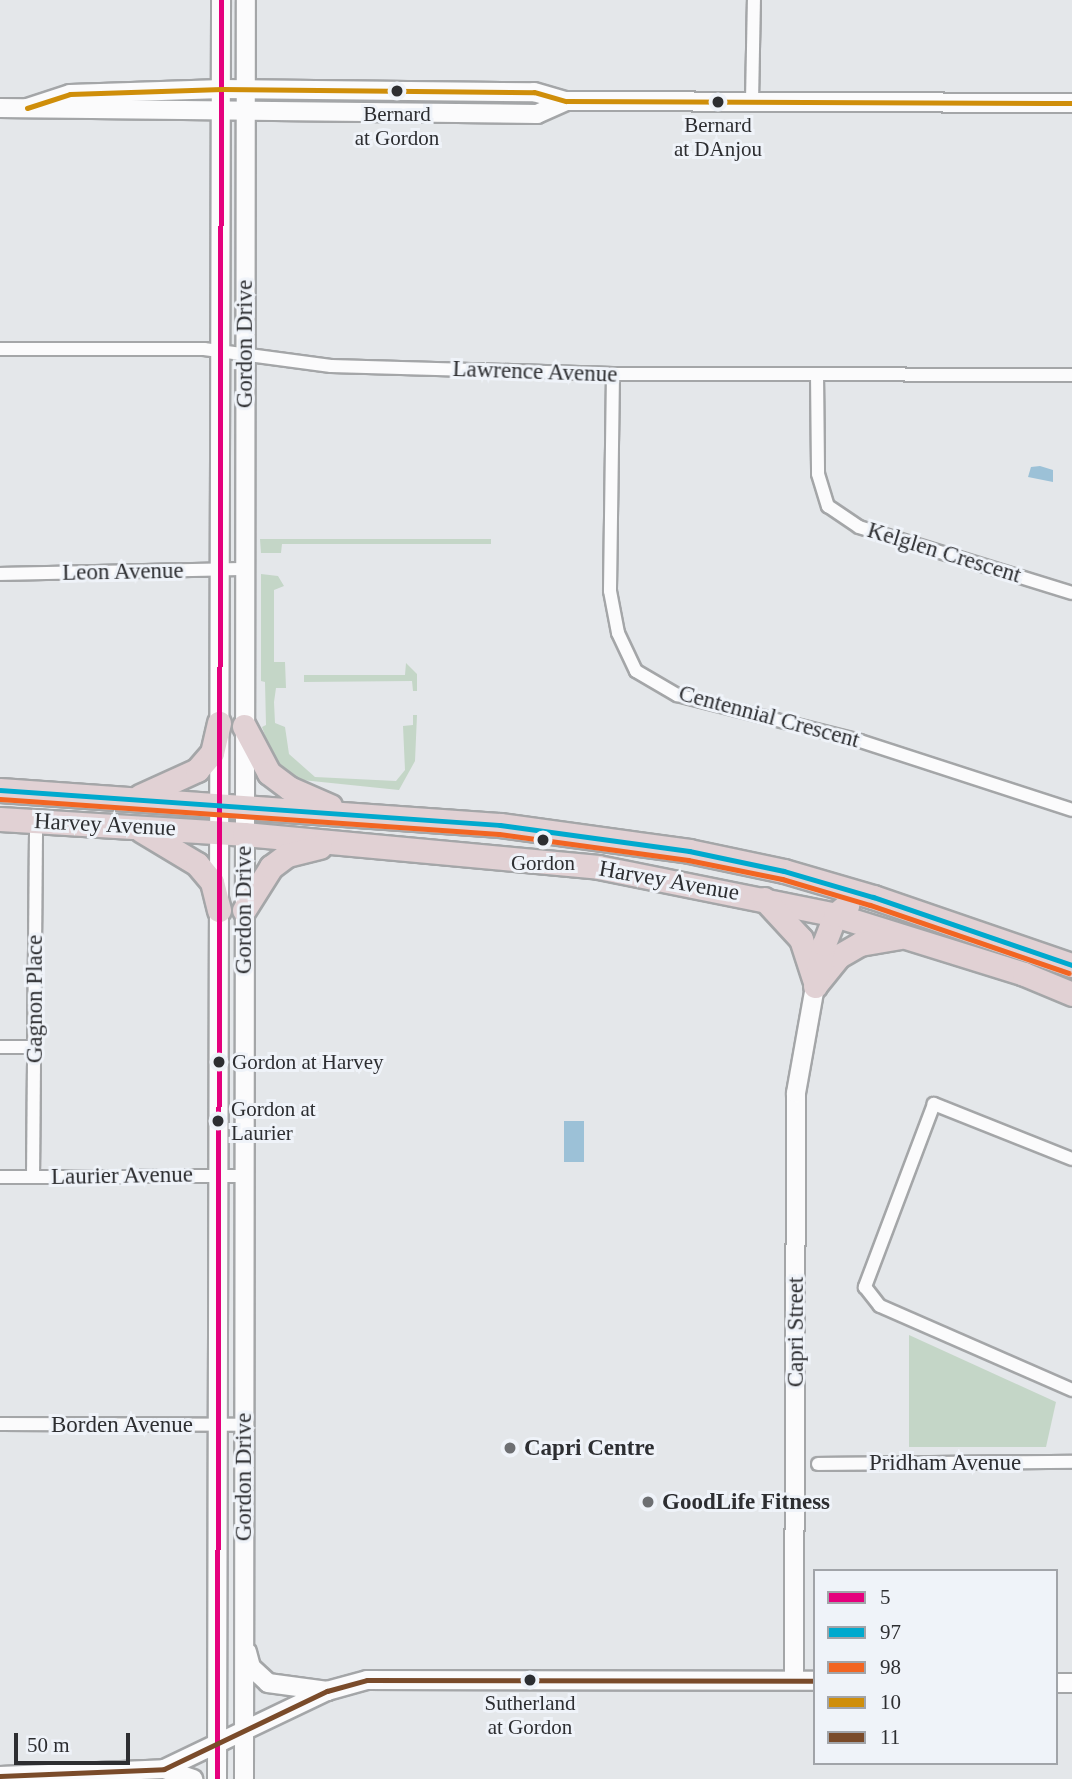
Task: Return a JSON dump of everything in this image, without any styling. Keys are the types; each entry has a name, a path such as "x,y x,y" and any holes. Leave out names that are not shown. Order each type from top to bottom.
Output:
{"highway":[{"path":"136,797 197,770 212,753 219,723"},
{"path":"244,726 269,773 289,788 346,813"},
{"name":"Harvey Avenue","path":"0,790 136,797 500,825 689,851 784,871 873,897 1072,965"},
{"name":"Harvey Avenue","path":"0,819 244,834 598,867 835,915 1072,994"},
{"path":"133,826 197,864 212,882 219,910"},
{"path":"244,910 271,867 287,855 340,842"},
{"path":"815,986 835,915 849,903 873,897"},
{"path":"764,899 801,939 815,986"},
{"path":"815,986 839,956 860,944 904,936"}],"main road":[{"name":"Gordon Drive","path":"217,1779 221,0"},
{"name":"Gordon Drive","path":"244,1779 246,0"},
{"path":"27,108 70,94 222,89 534,92 566,101 1072,103"},
{"path":"0,108 537,114 566,101"},
{"name":"Capri Street","path":"794,1681 796,1093 815,986"},
{"path":"245,1641 251,1667 268,1682 327,1691"},
{"path":"0,1776 164,1769 218,1746 327,1691 381,1679 813,1681"},
{"path":"164,1769 193,1779"}],"street":[{"path":"752,101 754,0"},
{"name":"Lawrence Avenue","path":"0,349 219,350 331,366 613,374 1072,375"},
{"name":"Centennial Crescent","path":"613,374 610,591 618,633 636,671 677,695 860,740 1072,810"},
{"name":"Kelglen Crescent","path":"817,374 818,474 828,506 859,527 1072,593"},
{"name":"Leon Avenue","path":"0,574 247,569"},
{"name":"Gagnon Place","path":"33,1177 36,820"},
{"path":"0,1047 34,1048"},
{"path":"1072,1159 934,1104 865,1287 880,1306 1072,1390"},
{"name":"Laurier Avenue","path":"0,1177 243,1176"},
{"name":"Borden Avenue","path":"0,1424 244,1425"},
{"name":"Pridham Avenue","path":"818,1464 1072,1462"}],"green space":[{"path":"260,539 491,539 491,544 282,544 281,553 261,553"},
{"path":"261,574 278,576 284,586 274,590 274,662 285,662 286,688 276,688 274,702 275,723 285,727 289,754 315,777 396,781 405,770 403,726 413,725 413,715 417,715 415,761 399,790 302,780 276,766 262,727 266,725 265,682 261,681"},
{"path":"406,663 417,674 417,691 413,691 412,681 304,682 304,675 405,675"},
{"path":"909,1335 1056,1402 1046,1447 909,1447"}],"water":[{"path":"1040,466 1053,470 1053,482 1028,477 1031,467"},
{"path":"564,1121 584,1121 584,1162 564,1162"}],"transit line":[{"name":"5","path":"217,1779 221,0"},
{"name":"10","path":"27,108 70,94 222,89 534,92 566,101 1072,103"},
{"name":"97","path":"0,790 500,825 689,851 784,871 873,897 1072,965"},
{"name":"98","path":"0,799 499,834 688,860 782,879 870,905 1069,973"},
{"name":"11","path":"0,1776 164,1769 327,1691 367,1680 813,1681"}],"place":[{"name":"Bernard at Gordon","path":"397,91"},
{"name":"Bernard at DAnjou","path":"718,102"},
{"name":"Gordon","path":"543,840"},
{"name":"Gordon at Harvey","path":"219,1062"},
{"name":"Gordon at Laurier","path":"218,1121"},
{"name":"Capri Centre","path":"510,1448"},
{"name":"GoodLife Fitness","path":"648,1502"},
{"name":"Sutherland at Gordon","path":"530,1680"}]}
